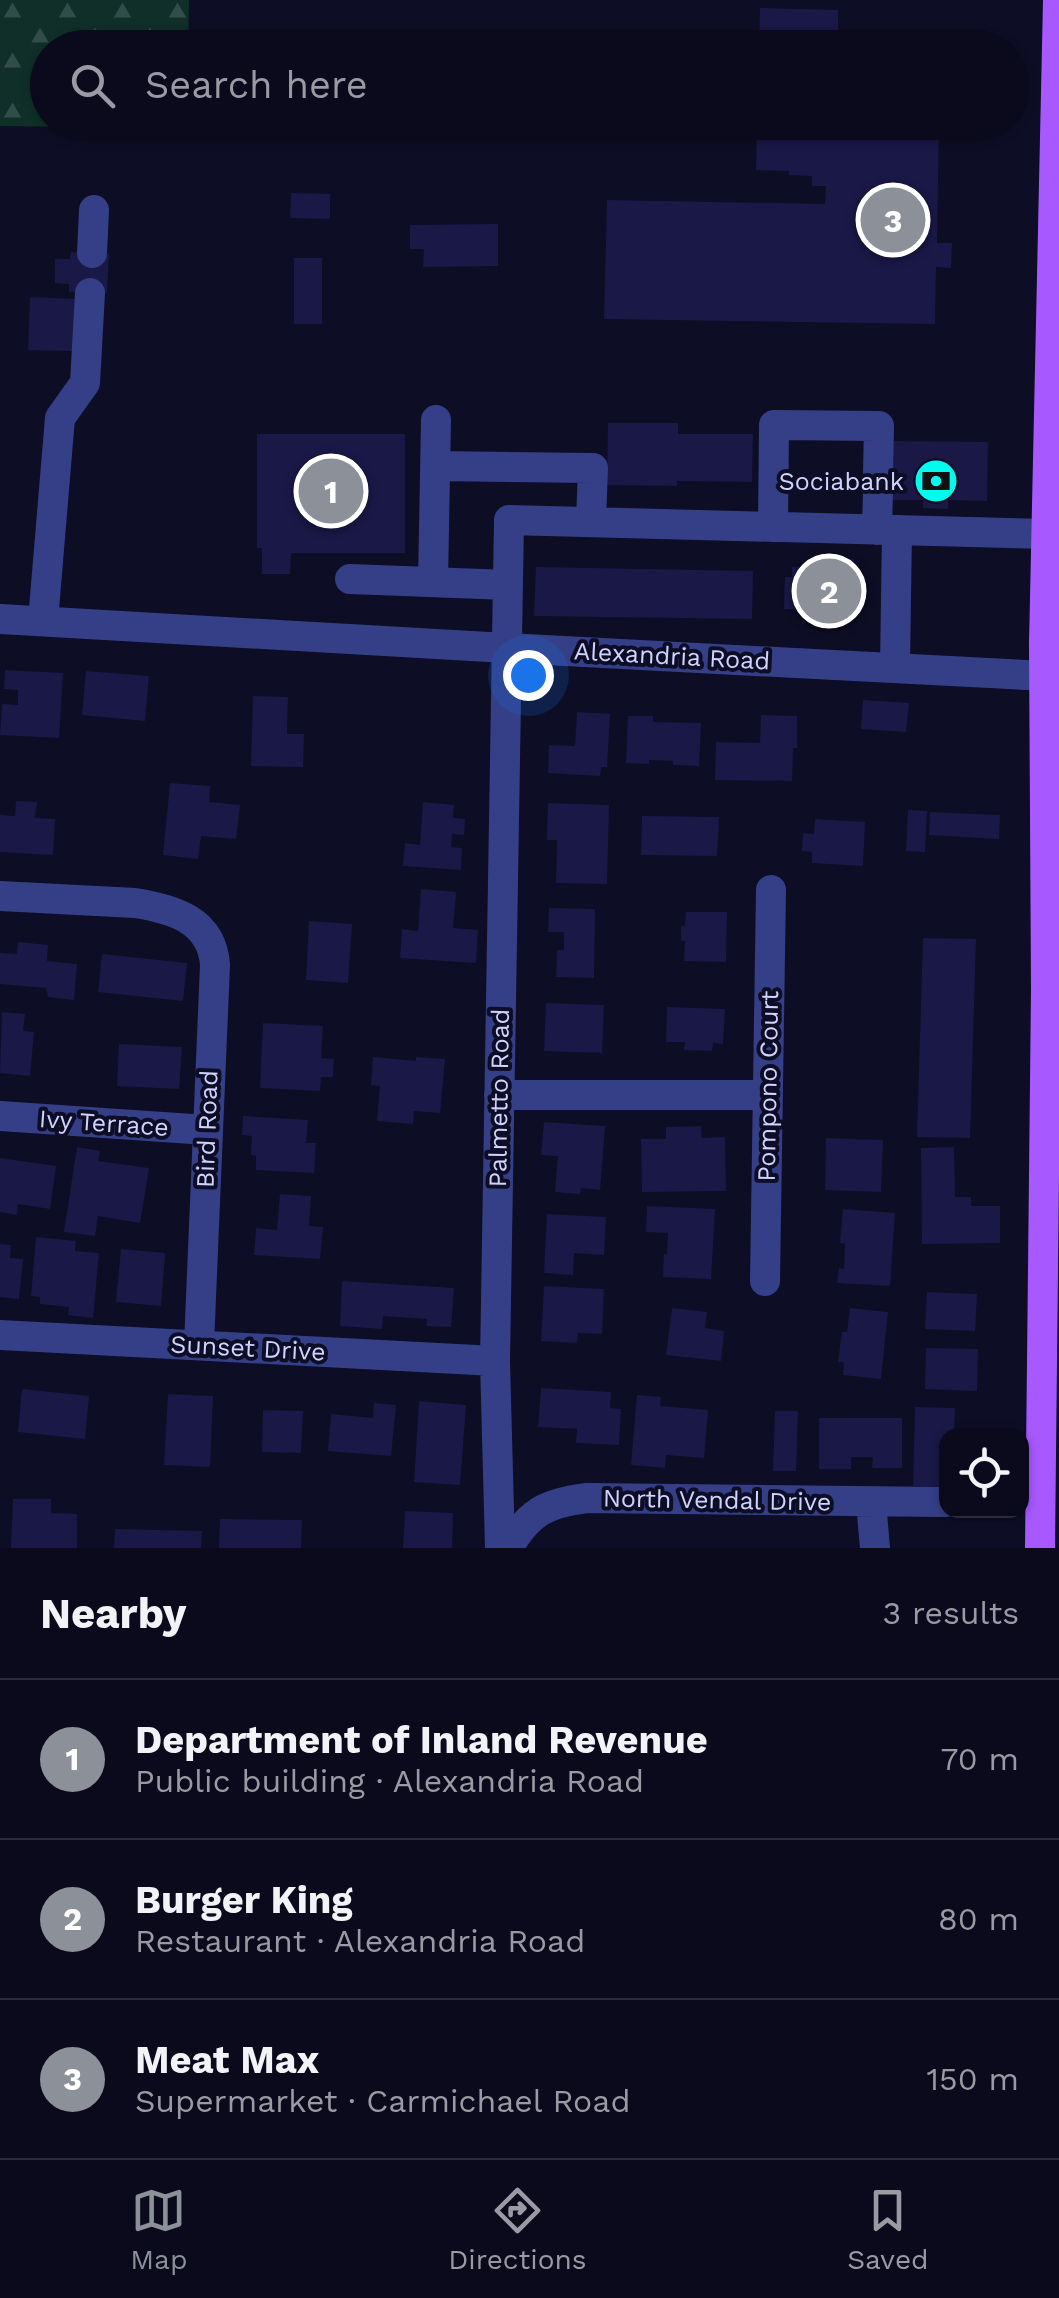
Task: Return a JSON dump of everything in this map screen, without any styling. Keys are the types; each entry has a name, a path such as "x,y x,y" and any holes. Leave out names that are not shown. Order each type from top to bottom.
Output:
{"main road":[{"path":"1040,1520 1052,989 1045,676 1052,644 1046,534 1053,474 1058,0"}],"street":[{"path":"92,253 94,210"},
{"path":"44,621 60,418 85,383 90,293"},
{"path":"433,582 436,420"},
{"path":"773,526 774,425 879,426 878,481 887,530 894,667"},
{"path":"436,466 592,468 592,522 1046,534"},
{"name":"Palmetto Road","path":"500,1548 495,1362 510,520 592,522"},
{"path":"350,580 508,585"},
{"name":"Alexandria Road","path":"0,618 1045,676"},
{"name":"Pompono Court","path":"765,1281 771,890"},
{"name":"Bird Road","path":"0,896 135,903 169,910 191,921 208,939 214,953 199,1345"},
{"path":"499,1094 768,1095"},
{"name":"Ivy Terrace","path":"0,1116 207,1130"},
{"name":"Sunset Drive","path":"0,1335 495,1362"},
{"name":"North Vendal Drive","path":"508,1548 518,1531 544,1508 587,1498 939,1502"},
{"path":"871,1502 875,1548"}],"green space":[{"path":"0,0 189,0 188,30 30,30 30,126 0,126"}],"building":[{"path":"760,8 838,10 838,30 759,30"},
{"path":"757,140 939,140 937,243 952,243 951,268 936,267 935,324 604,319 607,200 825,204 826,186 812,186 812,176 756,170"},
{"path":"291,193 330,194 330,219 290,218"},
{"path":"498,224 498,266 423,267 424,249 410,249 410,225"},
{"path":"71,252 109,254 107,293 69,292 69,284 55,283 55,259 70,259"},
{"path":"294,258 322,258 322,324 294,324"},
{"path":"30,297 75,299 73,351 28,350"},
{"path":"608,423 678,423 678,434 753,434 752,482 607,485"},
{"path":"257,434 405,434 405,553 291,553 290,574 262,574 262,548 257,548"},
{"name":"Sociabank","path":"885,441 988,442 987,501 948,500 948,509 923,508 923,500 884,500 864,490 865,472"},
{"path":"814,559 854,559 853,610 784,609 785,577 792,577 792,567 814,567"},
{"path":"536,567 753,571 752,619 534,616"},
{"path":"5,670 63,673 59,738 0,735 2,704 18,705 18,690 4,689"},
{"path":"86,671 149,676 145,721 82,715"},
{"path":"253,696 288,697 287,734 304,734 303,767 251,766"},
{"path":"863,700 909,703 906,732 861,729"},
{"path":"577,712 610,714 607,767 601,767 600,776 548,773 549,745 575,746"},
{"path":"761,715 797,716 792,781 715,780 716,742 760,743"},
{"path":"628,716 653,716 653,722 701,723 699,766 649,760 649,764 626,763"},
{"path":"170,783 210,786 209,802 240,805 236,839 201,836 198,859 163,855"},
{"path":"16,801 37,802 35,818 55,819 53,855 0,852 0,815 15,816"},
{"path":"423,802 454,805 453,818 465,819 464,835 452,834 451,847 462,848 461,870 403,866 405,843 420,845"},
{"path":"548,803 609,805 607,884 556,883 557,840 547,840"},
{"path":"908,810 927,811 925,852 906,851"},
{"path":"930,812 1000,815 999,839 929,835"},
{"path":"642,816 719,817 717,856 641,855"},
{"path":"815,819 865,822 863,866 812,863 812,852 802,851 803,833 814,834"},
{"path":"421,889 456,892 453,928 478,930 476,963 400,958 402,929 418,931"},
{"path":"549,908 595,909 594,978 556,977 557,950 564,950 564,932 548,932"},
{"path":"686,912 727,912 726,962 684,961 681,926 685,926"},
{"path":"309,921 352,924 348,983 306,980"},
{"path":"923,938 976,939 970,1138 917,1137"},
{"path":"18,942 48,945 47,961 77,964 74,1000 48,997 46,988 0,984 0,953 17,954"},
{"path":"102,954 187,963 183,1001 98,992"},
{"path":"546,1003 604,1005 602,1053 544,1051"},
{"path":"667,1007 725,1009 723,1044 713,1043 712,1051 684,1050 685,1042 666,1042"},
{"path":"2,1012 25,1014 23,1031 34,1032 30,1076 0,1073"},
{"path":"263,1023 323,1026 321,1058 334,1059 333,1077 321,1077 320,1091 260,1088"},
{"path":"119,1044 182,1047 179,1089 117,1086"},
{"path":"373,1057 445,1059 440,1113 414,1111 413,1124 377,1121 380,1086 371,1085"},
{"path":"243,1116 308,1120 306,1143 316,1143 314,1173 256,1170 256,1156 251,1155 252,1136 242,1135"},
{"path":"544,1122 605,1126 600,1190 581,1188 580,1194 555,1192 558,1156 541,1155"},
{"path":"701,1126 702,1138 725,1137 726,1191 642,1192 641,1139 666,1139 666,1127"},
{"path":"826,1138 883,1140 881,1192 825,1190"},
{"path":"77,1147 100,1151 98,1161 149,1168 140,1223 98,1216 95,1236 64,1232"},
{"path":"954,1147 955,1197 971,1197 971,1206 1000,1206 1000,1243 922,1244 921,1148"},
{"path":"0,1158 56,1166 50,1209 18,1204 17,1215 0,1212"},
{"path":"280,1194 311,1196 309,1226 323,1227 320,1259 254,1255 256,1228 277,1230"},
{"path":"647,1206 715,1209 711,1279 663,1277 668,1233 646,1232"},
{"path":"843,1209 895,1213 890,1286 837,1283 839,1268 844,1269 845,1244 840,1243"},
{"path":"547,1214 606,1217 604,1255 574,1253 573,1275 544,1273"},
{"path":"36,1237 76,1241 75,1251 99,1253 93,1318 68,1315 69,1307 40,1304 40,1297 31,1296"},
{"path":"0,1244 11,1245 10,1258 23,1259 19,1299 0,1297"},
{"path":"121,1249 165,1253 161,1306 116,1302"},
{"path":"342,1281 454,1288 451,1327 426,1326 427,1319 383,1316 382,1329 340,1326"},
{"path":"544,1286 604,1289 602,1334 578,1333 577,1343 541,1341"},
{"path":"927,1292 977,1294 975,1331 925,1329"},
{"path":"672,1308 707,1312 705,1328 724,1331 721,1361 666,1355"},
{"path":"850,1308 888,1312 881,1379 843,1375 844,1362 838,1362"},
{"path":"926,1348 978,1349 977,1391 925,1389"},
{"path":"541,1388 611,1392 610,1408 621,1409 619,1445 576,1443 577,1429 538,1427"},
{"path":"22,1389 89,1396 85,1439 18,1432"},
{"path":"168,1394 213,1396 210,1467 164,1465"},
{"path":"637,1395 661,1397 660,1406 708,1410 704,1458 666,1455 665,1468 631,1465"},
{"path":"419,1401 466,1405 460,1485 414,1482"},
{"path":"374,1403 396,1405 391,1456 328,1451 331,1414 373,1418"},
{"path":"915,1407 955,1408 954,1428 939,1428 939,1487 913,1486"},
{"path":"263,1410 303,1411 301,1453 262,1452"},
{"path":"775,1411 798,1411 796,1471 773,1471"},
{"path":"819,1418 902,1418 902,1468 872,1468 873,1457 851,1457 851,1469 819,1469"},
{"path":"13,1499 51,1499 51,1513 77,1514 77,1548 11,1548"},
{"path":"405,1511 453,1513 452,1548 403,1548"},
{"path":"220,1519 302,1520 301,1548 219,1548"},
{"path":"115,1529 202,1531 201,1548 114,1548"}],"place":[{"name":"Meat Max","path":"893,220"},
{"name":"Sociabank","path":"936,481"},
{"name":"Department of Inland Revenue","path":"331,491"},
{"name":"Burger King","path":"829,591"}]}
